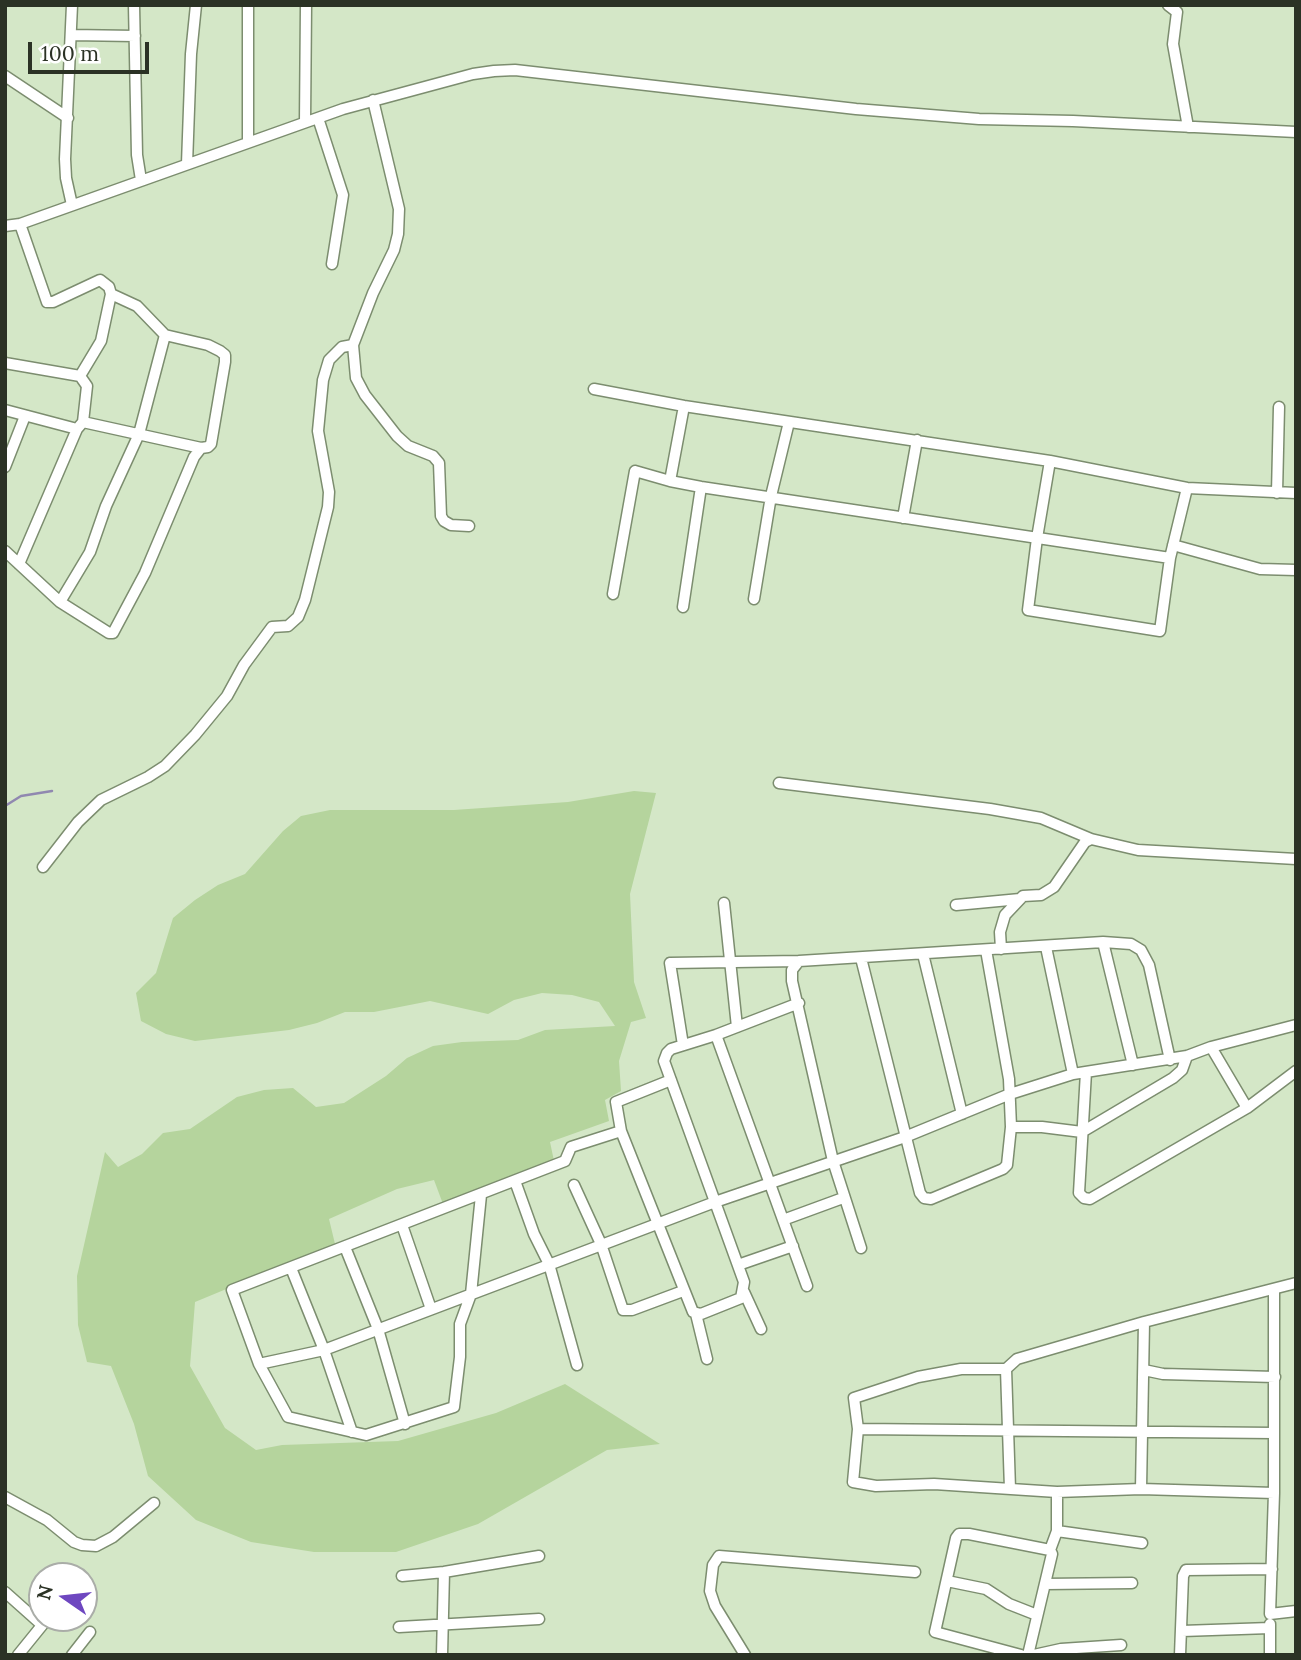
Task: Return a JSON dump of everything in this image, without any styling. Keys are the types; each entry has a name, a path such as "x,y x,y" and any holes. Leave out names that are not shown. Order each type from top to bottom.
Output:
{"street":[{"path":"72,5 65,159 72,205"},
{"path":"134,5 137,155 141,180"},
{"path":"187,164 191,54 196,5"},
{"path":"248,5 248,141"},
{"path":"305,122 306,5"},
{"path":"1168,5 1177,12 1173,44 1188,127"},
{"path":"71,35 135,36"},
{"path":"5,226 20,224 248,141 373,100 473,74 515,70 924,115 1296,132"},
{"path":"5,76 68,118"},
{"path":"373,100 399,209 398,234 394,250 373,293 354,345 356,378 365,395 397,436 408,446 432,456 439,463 441,516 444,521 469,526"},
{"path":"318,118 343,195 332,264"},
{"path":"20,224 47,302 53,302 100,280 109,287 111,295 101,341 80,376"},
{"path":"5,551 60,603 113,633 145,573 194,457 201,448 211,444 225,355 208,345 165,335 137,306 111,295"},
{"path":"60,603 90,552 106,506 139,434 165,335"},
{"path":"43,867 78,822 101,800 148,778 164,766 195,735 227,696 244,665 272,627 288,626 298,617 305,600 328,507 329,492 318,418 323,380 329,360 342,347 354,345"},
{"path":"5,363 80,376 87,386 80,426 19,564"},
{"path":"594,389 684,406 1050,461 1186,488 1296,493"},
{"path":"670,481 684,406"},
{"path":"1277,493 1279,407"},
{"path":"5,410 201,448"},
{"path":"5,467 25,416"},
{"path":"754,599 771,496 789,422"},
{"path":"903,519 917,440"},
{"path":"1050,461 1028,610 1160,631 1170,558 1186,488"},
{"path":"613,594 635,471 701,487 1170,558"},
{"path":"683,607 701,487"},
{"path":"1174,545 1260,569 1296,570"},
{"path":"779,783 1041,818 1091,839 1138,850 1296,859"},
{"path":"1000,949 1000,932 1005,915 1023,896 1041,895 1054,887 1085,842 1091,839"},
{"path":"956,905 1020,899"},
{"path":"724,903 737,1027"},
{"path":"683,1045 670,963 861,958 1103,942 1131,944 1146,957 1170,1060"},
{"path":"1103,942 1133,1065"},
{"path":"1046,947 1073,1074"},
{"path":"861,958 920,1194 931,1199 1007,1165 1011,1127 1008,1070 986,950"},
{"path":"923,954 962,1114"},
{"path":"799,961 792,970 833,1161 861,1248"},
{"path":"761,1329 744,1292 744,1282 664,1061 671,1049 799,1003"},
{"path":"259,1364 324,1350 715,1202 905,1137 1010,1094 1073,1074 1170,1060 1296,1025"},
{"path":"716,1035 807,1286"},
{"path":"1211,1047 1247,1108"},
{"path":"1011,1127 1042,1127 1082,1132 1173,1079 1182,1070 1187,1056"},
{"path":"1086,1072 1079,1193 1090,1199 1247,1108 1296,1071"},
{"path":"671,1080 616,1102 621,1130 683,1291 690,1308 696,1314 707,1359"},
{"path":"481,1195 471,1294 460,1324 460,1357 454,1407 366,1435 288,1417 259,1364 232,1290 565,1161 571,1147 621,1130"},
{"path":"514,1181 534,1234 549,1264 577,1365"},
{"path":"574,1185 601,1244 623,1310 632,1310 683,1291"},
{"path":"783,1220 843,1198"},
{"path":"402,1225 431,1309"},
{"path":"738,1265 793,1246"},
{"path":"345,1247 378,1329 405,1424"},
{"path":"291,1268 324,1350 352,1432"},
{"path":"1274,1493 1141,1489 1057,1492 934,1484 876,1486 853,1482 858,1429 855,1398 918,1377 961,1369 1006,1369 1017,1359 1144,1322 1296,1283"},
{"path":"1270,1655 1274,1493 1274,1290"},
{"path":"696,1314 741,1298 744,1292"},
{"path":"1141,1489 1144,1322"},
{"path":"1006,1369 1010,1489"},
{"path":"1144,1370 1163,1374 1275,1377"},
{"path":"858,1429 1274,1433"},
{"path":"1028,1655 1052,1554 1050,1550 1057,1531 1057,1492"},
{"path":"5,1497 47,1520 74,1542 96,1546 113,1537 154,1503"},
{"path":"1057,1531 1142,1543"},
{"path":"1021,1655 935,1632 956,1538 959,1534 969,1534 1050,1550"},
{"path":"402,1576 444,1572 539,1556"},
{"path":"746,1655 715,1605 710,1591 713,1565 719,1556 915,1572"},
{"path":"1180,1655 1186,1570 1272,1569"},
{"path":"442,1655 444,1572"},
{"path":"947,1581 986,1589 1009,1604 1037,1615"},
{"path":"1045,1584 1132,1583"},
{"path":"5,1592 28,1609"},
{"path":"1270,1614 1296,1611"},
{"path":"399,1627 539,1619"},
{"path":"1182,1631 1270,1628"},
{"path":"18,1655 37,1632"},
{"path":"72,1655 90,1632"},
{"path":"1034,1655 1061,1649 1121,1645"}],"green space":[{"path":"634,791 656,793 630,894 634,982 646,1018 631,1022 619,1061 621,1091 605,1100 609,1121 550,1142 554,1161 443,1204 434,1180 397,1189 329,1219 335,1244 195,1302 190,1366 225,1428 256,1450 282,1445 398,1441 496,1413 565,1384 660,1444 607,1450 478,1524 396,1552 314,1552 251,1542 196,1520 148,1476 134,1424 111,1366 87,1362 78,1325 77,1276 105,1152 118,1167 142,1154 163,1133 190,1129 237,1097 264,1090 293,1088 316,1107 344,1103 386,1076 407,1058 433,1046 518,1040 545,1030 615,1026 599,1002 572,995 542,993 514,1000 488,1014 430,1001 374,1012 345,1012 289,1030 195,1041 166,1034 141,1021 136,993 156,973 173,918 218,885 245,874 283,831 301,816 330,810 454,810 568,802"}],"waterway":[{"path":"5,806 21,796 52,791"}]}
